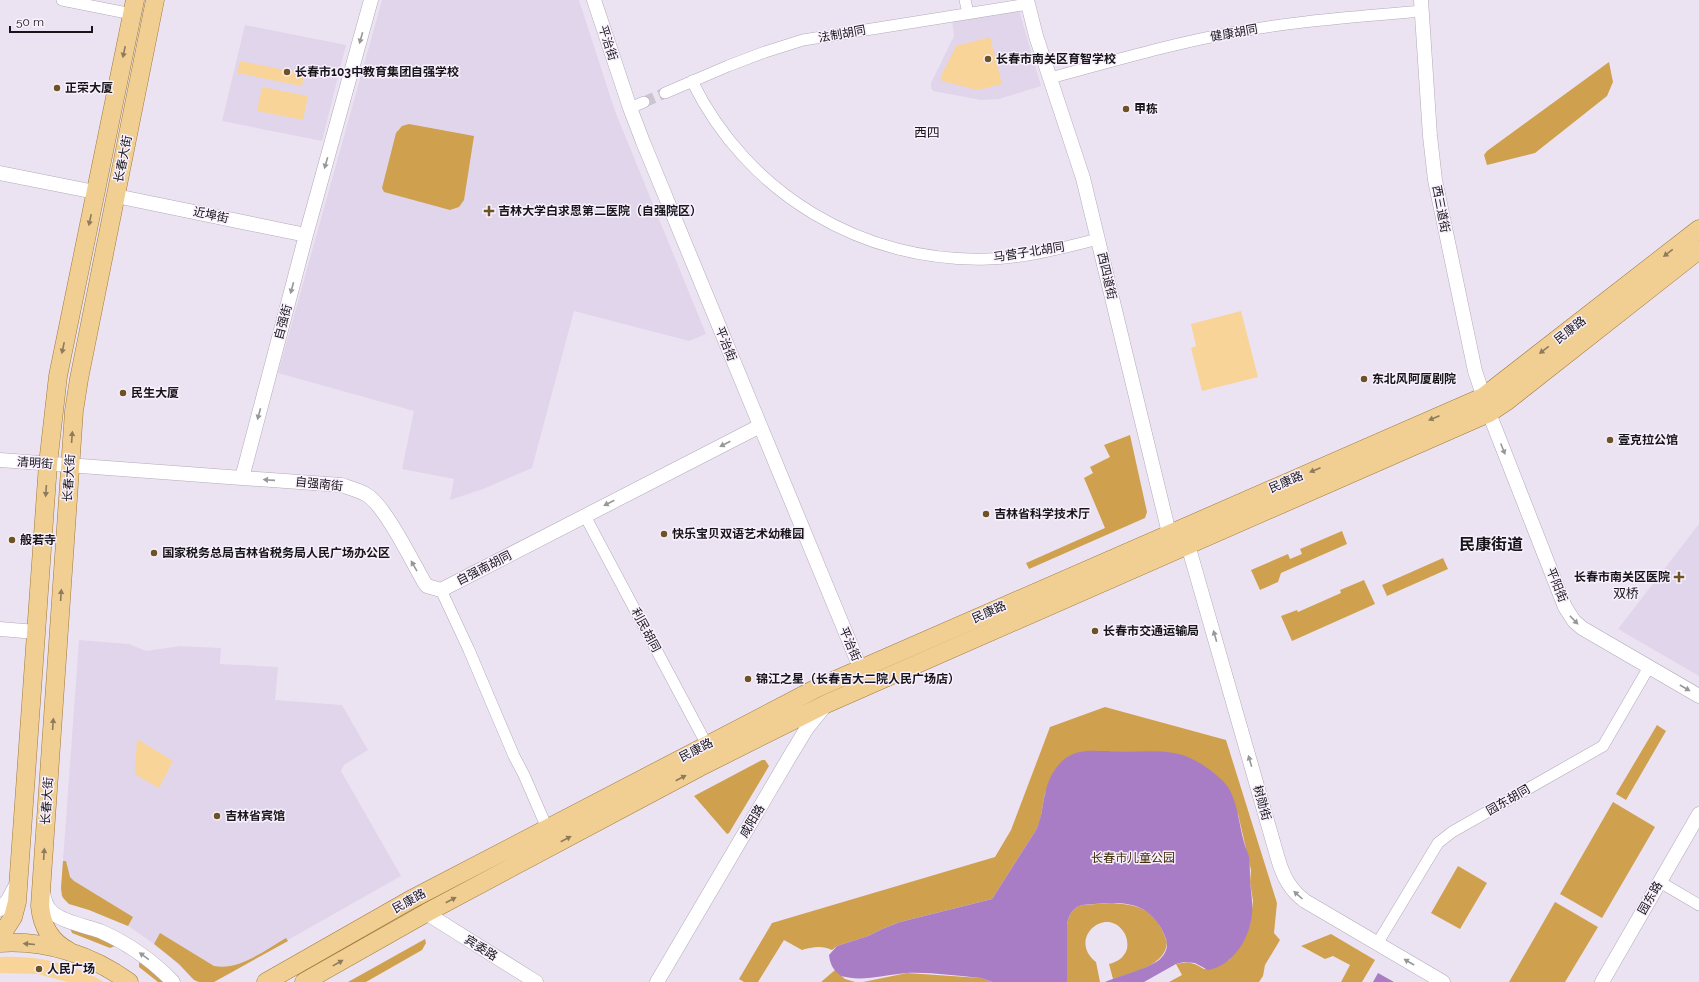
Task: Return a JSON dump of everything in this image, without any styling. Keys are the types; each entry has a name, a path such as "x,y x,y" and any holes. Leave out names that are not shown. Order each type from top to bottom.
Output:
{"main road":[{"name":"长春大街","path":"69,951 57,944 47,930 41,914 74,411 79,379 155,0"},
{"name":"长春大街","path":"0,936 13,917 17,902 48,464 58,376 133,7"},
{"name":"民康路","path":"304,982 426,913 700,768 826,704 1188,545 1486,405 1699,229"},
{"name":"民康路","path":"266,982 410,900 817,688 1169,533 1486,405 1507,401 1699,250"},
{"path":"0,943 41,945 69,951 106,966 129,982"}],"street":[{"path":"62,0 133,7"},
{"name":"自强街","path":"242,478 306,235 371,0"},
{"name":"平治街","path":"594,0 630,108 868,686"},
{"path":"965,0 968,13"},
{"name":"法制胡同","path":"665,93 765,52 803,40 1028,2"},
{"name":"西四道街","path":"1028,2 1036,36 1082,178 1169,533"},
{"name":"健康胡同","path":"1050,78 1147,52 1232,32 1421,5"},
{"name":"西三道街","path":"1421,5 1430,136 1438,198 1475,371 1486,405"},
{"name":"马营子北胡同","path":"692,82 716,124 734,147 760,174 794,202 813,214 853,234 903,250 941,257 965,259 996,258 1035,254 1098,239"},
{"path":"630,108 644,102"},
{"path":"0,173 95,192"},
{"name":"近埠街","path":"116,196 306,235"},
{"name":"平阳街","path":"1486,405 1569,615 1582,628 1699,696"},
{"name":"自强南胡同","path":"441,590 760,426"},
{"name":"清明街","path":"0,460 70,465"},
{"path":"70,465 242,478"},
{"name":"自强南街","path":"242,478 341,485 356,489 368,495 382,510 427,586 441,590"},
{"name":"利民胡同","path":"585,516 707,745"},
{"path":"1169,533 1188,545"},
{"name":"树勋街","path":"1188,545 1286,880 1296,895 1305,901 1443,982"},
{"path":"441,590 547,828"},
{"path":"0,629 36,632"},
{"name":"园东胡同","path":"1377,944 1438,843 1452,832 1603,746 1650,667"},
{"name":"咸阳路","path":"657,982 807,728 826,704 860,668"},
{"name":"园东路","path":"1602,982 1699,814"},
{"path":"0,909 8,900 19,879"},
{"path":"1660,882 1699,905"},
{"path":"42,883 45,901 52,912 64,919 84,925 120,941 153,963 173,982"},
{"name":"宾委路","path":"426,913 536,982"}],"shaded area":[{"name":"吉林大学白求恩第二医院（自强院区）","path":"382,0 579,0 615,111 706,334 689,341 574,311 532,468 483,489 450,500 454,479 402,469 414,411 278,373"},
{"name":"长春市南关区育智学校","path":"1019,10 1041,86 999,99 981,100 933,91 931,83 954,36 952,21"},
{"name":"长春市103中教育集团自强学校","path":"245,25 346,45 322,141 222,121"},
{"path":"990,37 1002,84 978,90 941,81 941,76 956,46"},
{"path":"240,61 304,74 302,86 237,73"},
{"path":"1609,62 1613,82 1607,96 1535,153 1487,165 1484,155 1487,151"},
{"path":"262,87 308,96 303,120 257,111"},
{"path":"409,124 474,136 464,200 459,207 450,210 384,192 382,188 396,133 402,126"},
{"path":"1241,311 1258,377 1202,391 1191,348 1196,346 1191,324"},
{"path":"1130,435 1147,512 1145,518 1029,569 1026,563 1105,528 1084,478 1093,473 1090,467 1110,457 1104,445"},
{"name":"长春市南关区医院","path":"1699,524 1699,676 1618,629"},
{"path":"1342,531 1347,544 1281,573 1278,582 1260,590 1251,570 1288,554 1290,559 1302,554 1300,549"},
{"path":"1443,558 1448,569 1387,596 1382,585"},
{"path":"1364,580 1375,604 1292,641 1281,616 1297,610 1298,612 1341,593 1340,590"},
{"name":"吉林省宾馆","path":"79,640 129,644 146,651 180,646 221,648 220,664 278,667 275,700 342,705 368,750 344,765 341,771 401,876 214,982 199,982 194,980 163,950 128,926 89,910 69,904 62,896 61,888"},
{"path":"1105,707 1226,740 1277,903 1274,933 1280,940 1265,965 1263,976 1259,982 1169,982 1182,975 1176,964 1190,963 1204,969 1229,960 1241,945 1250,925 1253,901 1250,882 1251,870 1238,814 1120,753 1108,751 1054,771 1045,793 1040,821 1036,830 992,899 900,922 868,936 837,946 832,950 825,947 817,947 802,950 784,940 758,982 744,982 739,979 772,923 995,857 1011,830 1050,727"},
{"path":"1657,725 1666,731 1626,800 1616,794"},
{"path":"137,739 173,761 159,788 136,775"},
{"path":"1087,751 1151,751 1182,755 1206,767 1217,775 1228,787 1234,800 1244,844 1249,857 1252,910 1251,923 1244,941 1239,950 1225,963 1208,970 1195,963 1184,962 1176,964 1144,982 1105,982 1154,963 1163,956 1167,945 1166,939 1159,925 1142,909 1121,903 1108,903 1082,905 1073,910 1070,915 1067,924 1067,982 992,982 981,978 915,973 873,978 849,978 841,976 834,969 829,955 837,946 868,936 900,922 992,899 1038,826 1049,780 1056,767 1073,754"},
{"path":"762,760 765,760 769,766 727,834 694,796"},
{"path":"1613,802 1655,827 1602,918 1560,894"},
{"path":"63,861 66,861 70,877 74,881 133,917 128,926 89,910 69,904 64,899 61,888"},
{"path":"1458,866 1487,883 1460,929 1431,913"},
{"path":"1555,902 1598,927 1565,982 1509,982"},
{"path":"1112,903 1140,908 1153,917 1158,923 1167,942 1165,950 1161,957 1147,967 1113,979 1109,964 1117,961 1124,955 1127,949 1126,937 1123,931 1115,924 1107,922 1099,924 1092,928 1087,935 1085,944 1088,953 1096,962 1100,982 1067,982 1067,924 1070,915 1073,910 1082,905"},
{"path":"74,925 115,946 110,948 72,933 70,928"},
{"path":"160,933 214,966 223,967 242,963 286,938 288,941 214,982 199,982 194,980 179,964 154,944"},
{"path":"1331,934 1375,960 1362,982 1341,982 1350,965 1333,956 1325,959 1301,946"},
{"path":"425,939 426,943 422,950 366,982 348,982"},
{"name":"人民广场","path":"0,957 27,957 67,965 92,975 104,982 68,982 37,974 0,973"},
{"path":"141,960 169,982 158,982 139,967"},
{"path":"835,970 845,979 855,982 821,982"},
{"path":"907,973 981,978 992,982 863,982"},
{"path":"1378,973 1394,982 1373,982"}],"tunnel":[{"path":"644,102 665,93"}],"place":[{"name":"长春市南关区育智学校","path":"988,59"},
{"name":"长春市103中教育集团自强学校","path":"287,72"},
{"name":"正荣大厦","path":"57,88"},
{"name":"甲栋","path":"1126,109"},
{"name":"吉林大学白求恩第二医院（自强院区）","path":"489,211"},
{"name":"东北风阿厦剧院","path":"1364,379"},
{"name":"民生大厦","path":"123,393"},
{"name":"壹克拉公馆","path":"1610,440"},
{"name":"吉林省科学技术厅","path":"986,514"},
{"name":"快乐宝贝双语艺术幼稚园","path":"664,534"},
{"name":"般若寺","path":"12,540"},
{"name":"国家税务总局吉林省税务局人民广场办公区","path":"154,553"},
{"name":"长春市南关区医院","path":"1679,577"},
{"name":"长春市交通运输局","path":"1095,631"},
{"name":"锦江之星（长春吉大二院人民广场店）","path":"748,679"},
{"name":"吉林省宾馆","path":"217,816"},
{"name":"人民广场","path":"39,969"}],"district":[{"name":"西四","path":"927,132"},
{"name":"民康街道","path":"1491,544"},
{"name":"双桥","path":"1626,593"}],"park label":[{"name":"长春市儿童公园","path":"1133,858"}]}
